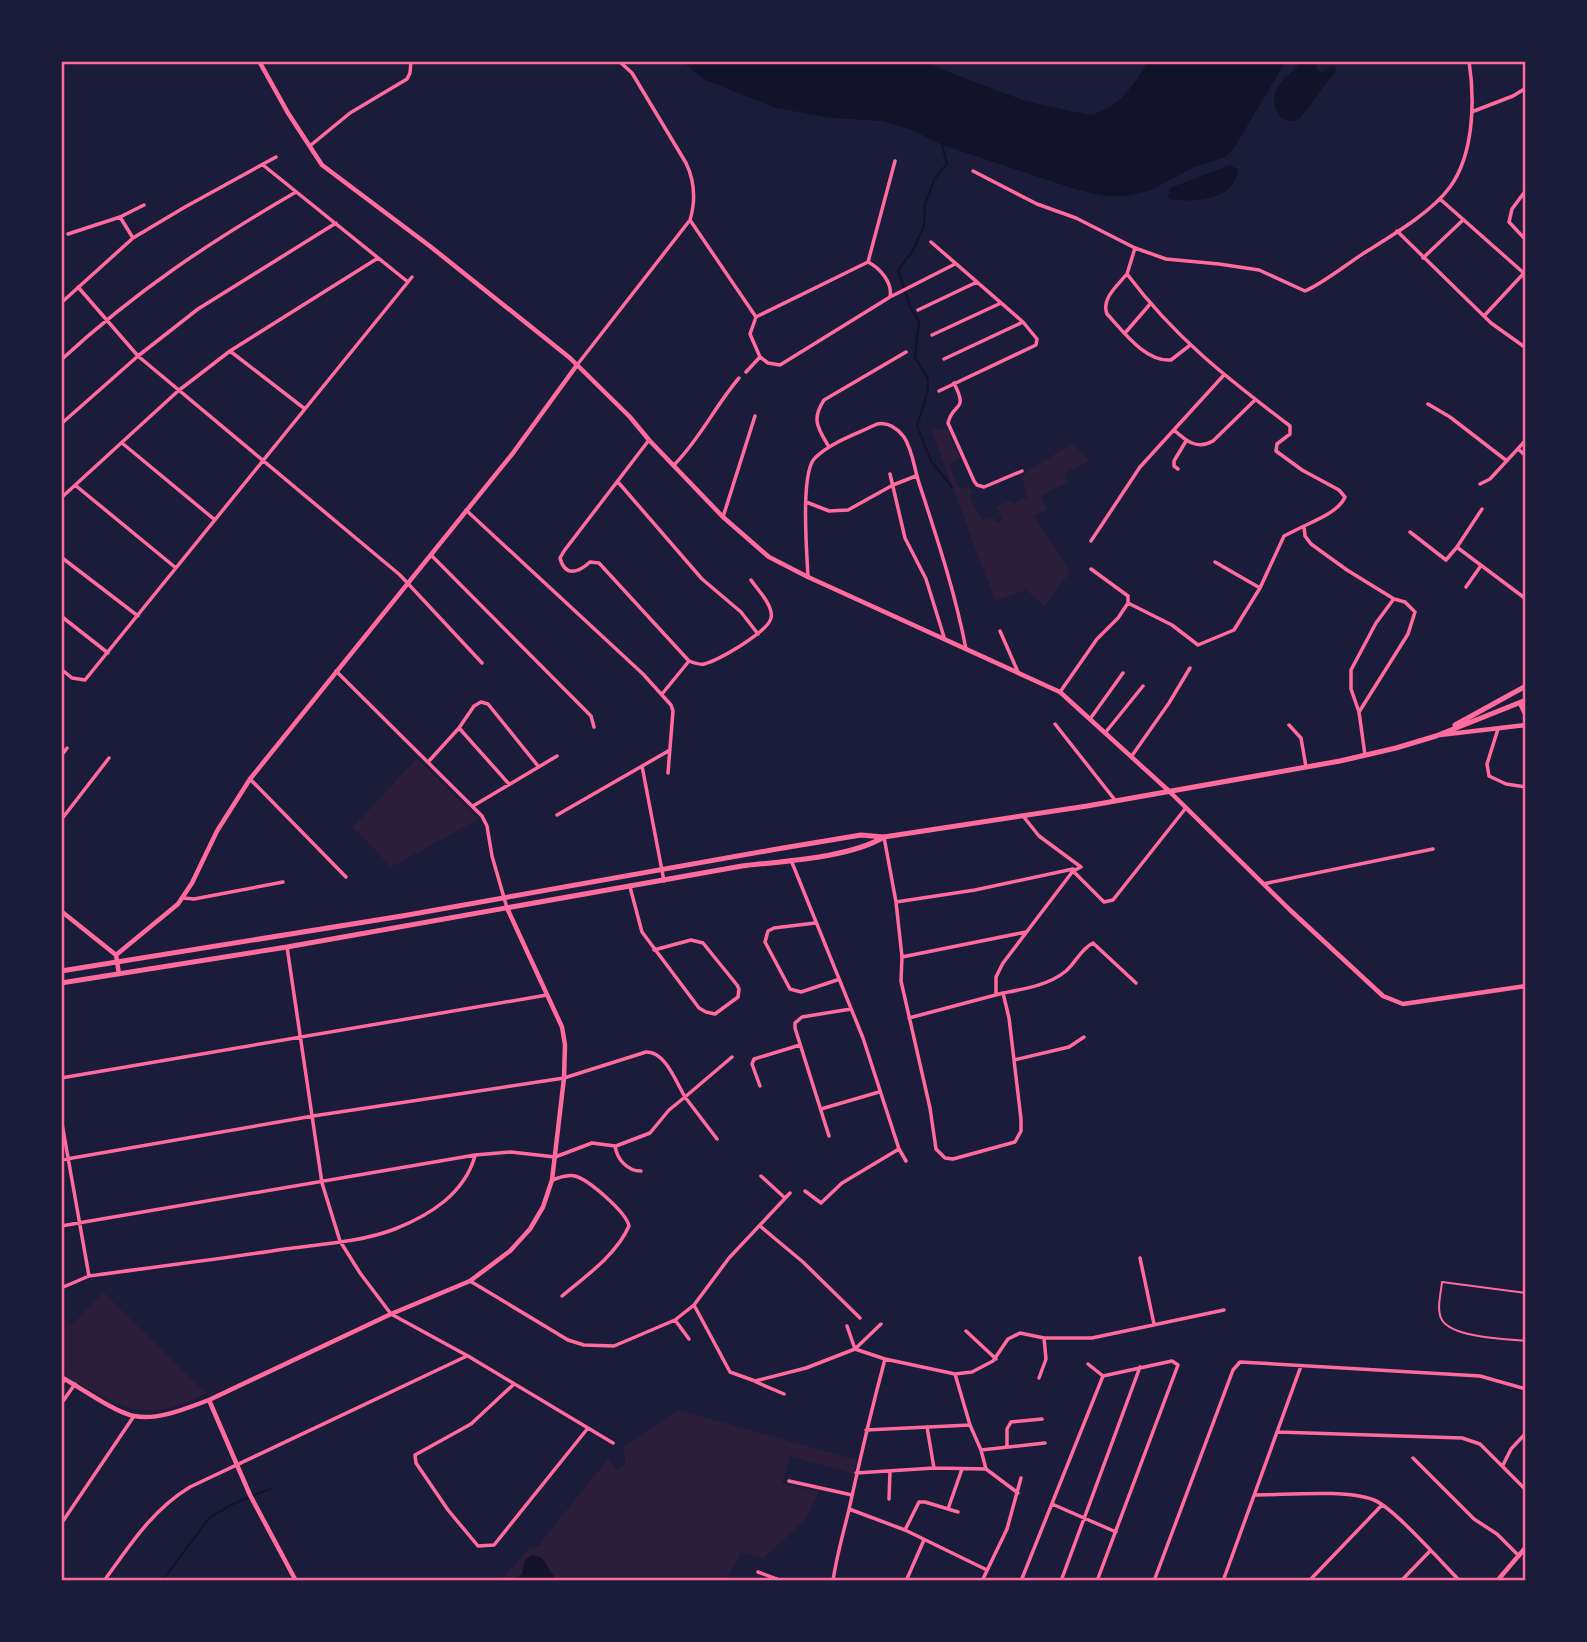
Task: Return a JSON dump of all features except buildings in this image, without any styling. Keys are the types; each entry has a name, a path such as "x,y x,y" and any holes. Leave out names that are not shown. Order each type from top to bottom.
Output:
{"highway":[{"path":"1434,736 1526,687"},
{"path":"61,971 402,916 861,835 884,837 1169,791 1365,755 1434,736 1523,702 1526,715"},
{"path":"61,983 287,947 742,866 868,847 884,837"}],"street":[{"path":"259,61 317,159 570,358 630,416 649,440 723,517 769,557 1060,692 1169,791 1383,996 1403,1004 1526,986"},
{"path":"311,145 342,118 407,79 411,61"},
{"path":"116,955 167,915 183,898 217,831 250,779 542,415 577,365 690,220 694,208 693,178 632,73 619,61"},
{"path":"973,171 1037,204 1076,218 1135,248 1166,259 1259,270 1305,291 1397,231 1440,199 1451,186 1461,164 1474,111 1469,61"},
{"path":"1474,111 1526,88"},
{"path":"61,303 133,239 276,157"},
{"path":"895,161 868,262 756,317 750,334 760,357 768,363 780,365 890,297 955,264"},
{"path":"263,165 408,282"},
{"path":"1526,190 1512,209 1509,222 1526,240"},
{"path":"61,360 105,319 156,280 222,235 296,192"},
{"path":"1440,199 1525,274 1484,316"},
{"path":"68,234 120,217 144,205"},
{"path":"120,217 133,239"},
{"path":"690,220 756,317"},
{"path":"1423,258 1463,220"},
{"path":"61,424 138,356 198,309 336,223"},
{"path":"1397,231 1484,316 1526,348"},
{"path":"931,242 1023,323 1037,339 1036,345 939,391"},
{"path":"1135,248 1127,274 1108,297 1104,309 1144,351 1163,360 1171,360 1189,346"},
{"path":"61,498 178,391 230,351 377,258"},
{"path":"868,262 880,271 890,285 890,297"},
{"path":"1127,274 1189,346 1223,376 1290,426 1290,434 1277,444 1276,451 1302,470 1339,489 1345,497 1343,502 1320,519 1284,536 1260,588 1234,630 1198,645 1172,625 1128,603"},
{"path":"61,669 78,681 85,680 412,277"},
{"path":"918,310 977,282"},
{"path":"78,287 138,356 409,583 482,663"},
{"path":"932,335 1001,303"},
{"path":"1125,333 1151,303"},
{"path":"944,359 1023,323"},
{"path":"230,351 304,409"},
{"path":"829,447 817,425 817,411 824,400 906,352"},
{"path":"746,372 760,357"},
{"path":"1091,541 1140,467 1223,376"},
{"path":"674,465 688,451 739,378"},
{"path":"954,383 961,403 951,414 948,424 977,485 984,488 1022,471"},
{"path":"1174,430 1186,441 1198,446 1213,441 1255,400"},
{"path":"1428,404 1450,416 1507,461"},
{"path":"723,517 755,416"},
{"path":"808,577 806,502 810,465 829,447 877,424 884,422 893,426 903,436 911,451 916,475 949,573 966,649"},
{"path":"649,440 564,551 560,558 562,565 574,573 580,572 590,562 599,563 688,661 704,664 758,634 769,624 771,610 751,580"},
{"path":"1480,484 1487,483 1526,440"},
{"path":"1178,469 1174,466 1174,461 1186,441"},
{"path":"122,442 215,520"},
{"path":"1518,449 1526,456"},
{"path":"890,474 905,538 926,579 944,637"},
{"path":"806,502 829,511 848,510 916,475"},
{"path":"618,482 702,579 741,612 758,634"},
{"path":"75,485 176,568"},
{"path":"1410,532 1446,560 1482,509"},
{"path":"466,510 671,705 673,711 668,773"},
{"path":"1304,526 1305,536 1311,544 1394,600 1400,599 1415,612 1413,623 1398,651 1359,712"},
{"path":"1457,547 1480,567 1526,599"},
{"path":"431,555 591,716 594,727"},
{"path":"61,557 138,616"},
{"path":"1215,562 1260,588"},
{"path":"1466,587 1480,567"},
{"path":"1060,692 1097,639 1118,618 1128,603 1128,596 1091,569"},
{"path":"1365,755 1359,712 1351,689 1353,664 1376,623 1394,600"},
{"path":"61,616 108,653"},
{"path":"1000,631 1018,672"},
{"path":"662,694 688,661"},
{"path":"1131,758 1190,668"},
{"path":"61,1385 63,1378 134,1416 158,1415 209,1400 391,1314 470,1281 494,1265 530,1229 543,1208 552,1180 565,1078 565,1045 562,1027 507,908 492,856 487,826 473,806 336,671"},
{"path":"1090,719 1123,673"},
{"path":"1105,733 1143,686"},
{"path":"429,761 459,728 474,706 481,702 488,704 538,766"},
{"path":"1055,724 1115,800"},
{"path":"1289,724 1301,738 1306,767"},
{"path":"1434,736 1526,725"},
{"path":"459,728 509,784"},
{"path":"1498,729 1488,764 1489,776 1526,787"},
{"path":"61,756 67,748"},
{"path":"557,815 670,750"},
{"path":"473,806 557,756"},
{"path":"61,820 110,758"},
{"path":"642,766 664,881"},
{"path":"250,779 346,877"},
{"path":"1073,871 1104,902 1113,900 1185,809"},
{"path":"1023,816 1039,836 1081,867"},
{"path":"884,837 896,902 902,957 901,981 930,1108 936,1149 945,1158 953,1159 1008,1144 1019,1136 1021,1119 1003,993"},
{"path":"1264,884 1433,849"},
{"path":"791,860 851,1009 899,1149 906,1161"},
{"path":"996,994 999,971 1073,871 1081,867"},
{"path":"896,902 975,890 1081,867"},
{"path":"183,898 194,899 283,882"},
{"path":"631,887 642,932 654,950 699,1008 706,1013 715,1014 738,997 737,985 704,943 691,940 654,950"},
{"path":"61,911 116,955"},
{"path":"815,923 774,928 768,931 765,942 790,989 801,992 838,980"},
{"path":"902,957 1026,932"},
{"path":"909,1018 996,994 1033,987 1068,970 1086,947 1093,943 1136,983"},
{"path":"287,947 322,1183 341,1241 366,1282 391,1314 468,1356 613,1443"},
{"path":"116,955 119,974"},
{"path":"61,1078 547,995"},
{"path":"829,1136 795,1028 797,1020 851,1009"},
{"path":"1014,1060 1062,1049 1076,1044 1084,1037"},
{"path":"760,1086 752,1064 754,1059 800,1045"},
{"path":"61,1160 313,1116 565,1078 651,1051 662,1059 685,1097 717,1139"},
{"path":"61,1226 475,1155 511,1152 555,1157 592,1143 615,1146 650,1133 668,1110 732,1057"},
{"path":"821,1109 880,1092"},
{"path":"61,1118 89,1276"},
{"path":"615,1146 626,1166 631,1170 641,1171"},
{"path":"806,1191 821,1203 842,1183 899,1149"},
{"path":"61,1288 89,1276 371,1237 423,1216 461,1186 471,1169 475,1155"},
{"path":"552,1180 567,1176 582,1180 622,1213 629,1226 620,1241 597,1266 562,1296"},
{"path":"761,1176 785,1198"},
{"path":"470,1281 568,1340 584,1345 614,1346 675,1320 694,1306 730,1258 790,1193"},
{"path":"760,1226 803,1262 860,1318"},
{"path":"1140,1258 1154,1325"},
{"path":"694,1306 730,1373 784,1394"},
{"path":"855,1349 885,1359 955,1374 972,1372 996,1359 1013,1336 1020,1334 1044,1338 1091,1338 1224,1310"},
{"path":"675,1320 689,1339"},
{"path":"755,1381 806,1368 855,1349 881,1324"},
{"path":"847,1326 855,1349"},
{"path":"966,1331 996,1359"},
{"path":"1040,1378 1046,1359 1044,1338"},
{"path":"104,1581 139,1533 171,1499 190,1487 468,1356"},
{"path":"833,1581 838,1547 885,1359"},
{"path":"1097,1581 1178,1365 1172,1361 1103,1376"},
{"path":"1154,1581 1233,1370 1240,1362 1480,1376 1526,1389"},
{"path":"1088,1364 1103,1376"},
{"path":"1223,1581 1301,1366"},
{"path":"1061,1581 1140,1367"},
{"path":"955,1374 986,1469"},
{"path":"1021,1581 1103,1376"},
{"path":"61,1404 75,1384"},
{"path":"513,1384 471,1424 415,1455 416,1462 433,1487 463,1530 478,1546 494,1545 588,1428"},
{"path":"209,1400 254,1505 296,1581"},
{"path":"61,1524 134,1416"},
{"path":"1007,1447 1007,1429 1011,1422 1042,1419"},
{"path":"866,1430 970,1425"},
{"path":"927,1427 934,1468"},
{"path":"1278,1432 1462,1437 1480,1444 1526,1490"},
{"path":"1503,1466 1511,1449 1526,1433"},
{"path":"981,1450 1045,1443"},
{"path":"1413,1458 1475,1519 1497,1534 1519,1556"},
{"path":"856,1473 934,1468 986,1469 1018,1493"},
{"path":"948,1509 962,1469"},
{"path":"889,1499 890,1472"},
{"path":"982,1581 1007,1529 1021,1478"},
{"path":"789,1481 852,1496"},
{"path":"1255,1495 1343,1495 1374,1500 1460,1581"},
{"path":"905,1530 919,1502 958,1512"},
{"path":"1052,1504 1116,1531"},
{"path":"1309,1581 1382,1505"},
{"path":"849,1509 905,1530 987,1570"},
{"path":"906,1581 924,1540"},
{"path":"1497,1581 1526,1547"},
{"path":"1401,1581 1430,1551"},
{"path":"758,1572 782,1581"}],"lane":[{"path":"1526,1293 1442,1282 1440,1308 1442,1320 1451,1327 1470,1334 1526,1341"}],"shaded area":[{"path":"682,61 919,61 1025,101 1090,115 1109,107 1125,95 1148,61 1286,61 1234,148 1225,157 1194,167 1149,191 1124,196 1105,196 1078,190 942,145 912,130 883,121 833,118 776,108 703,79"},
{"path":"1303,61 1317,61 1316,69 1322,72 1331,66 1336,67 1336,71 1300,118 1288,121 1276,109 1274,96 1281,82"},
{"path":"1230,165 1238,170 1235,180 1221,194 1200,200 1169,199 1170,188"},
{"path":"931,429 947,430 960,458 949,464 959,488 970,487 973,492 969,496 982,520 993,518 997,523 1002,519 996,507 1009,501 1014,504 1028,496 1021,476 1072,443 1090,461 1065,473 1067,482 1041,496 1047,509 1034,516 1070,572 1044,606 1026,590 995,601"},
{"path":"417,758 479,819 391,867 353,827"},
{"path":"103,1292 206,1393 165,1409 131,1408 99,1395 61,1373 61,1317 72,1325"},
{"path":"678,1410 857,1460 854,1474 790,1456 782,1483 819,1492 805,1520 763,1559 741,1552 726,1581 500,1581 530,1547 541,1546 540,1543 608,1459 617,1471 625,1465 624,1447"},
{"path":"533,1555 542,1558 557,1581 508,1581 522,1574 525,1560"}],"waterway":[{"path":"942,145 947,164 935,178 925,204 924,226 912,252 898,270 911,309 919,321 915,357 928,379 928,390 917,426 931,461 952,487"},
{"path":"162,1581 209,1518 233,1504 272,1488"}]}
